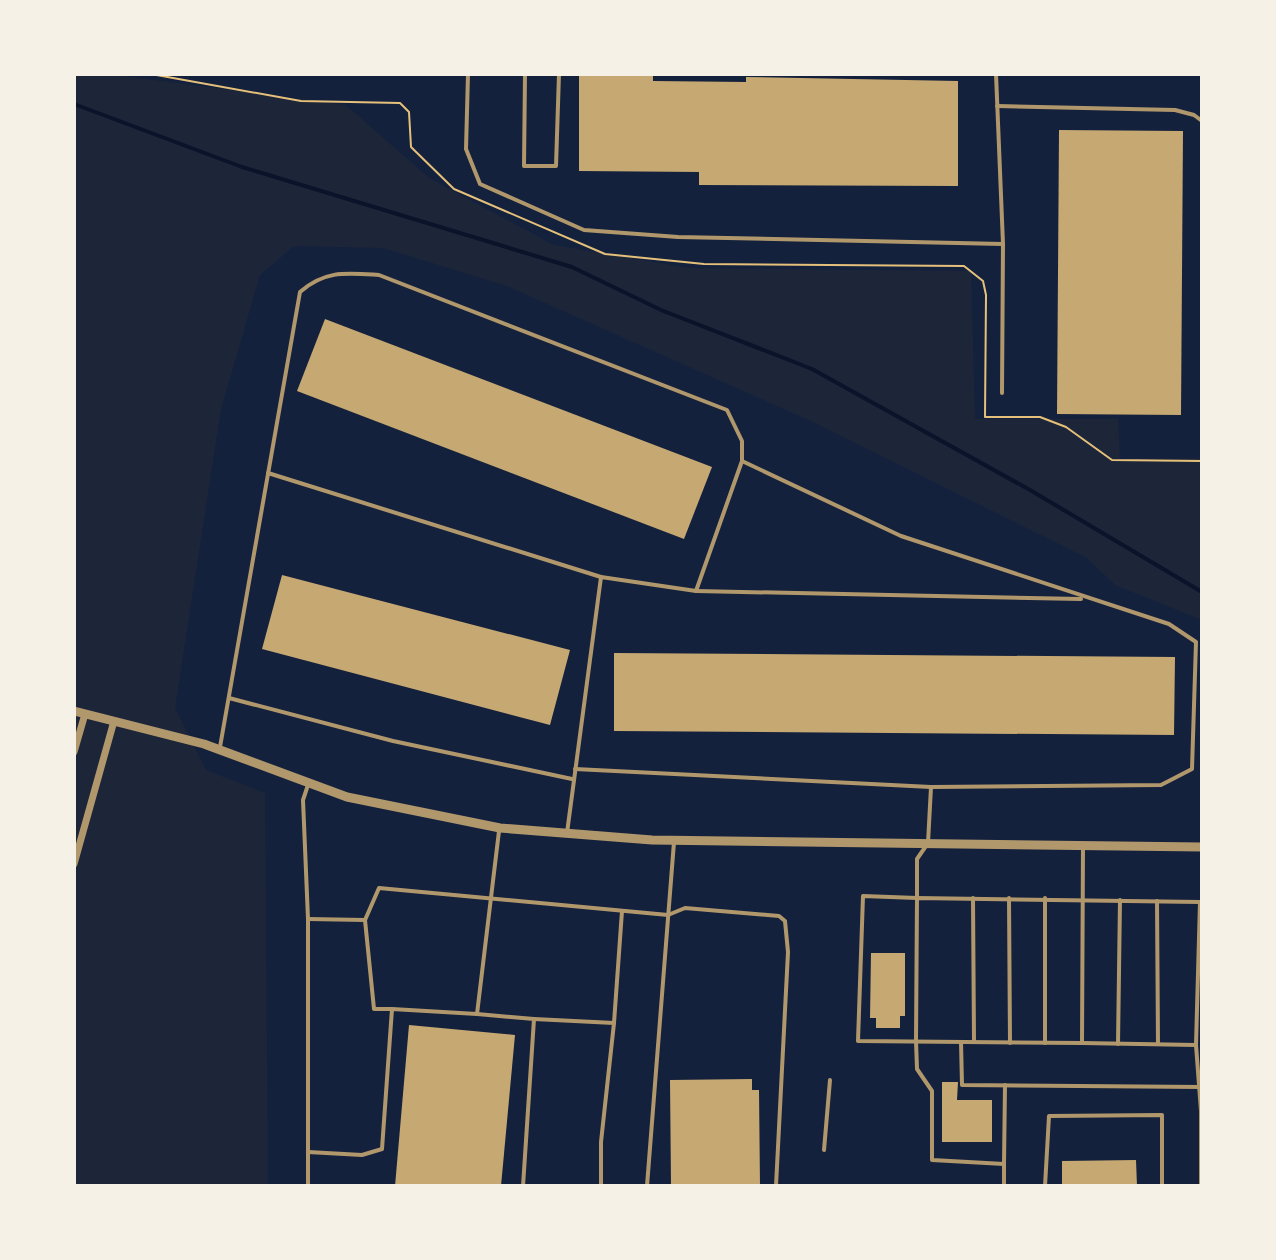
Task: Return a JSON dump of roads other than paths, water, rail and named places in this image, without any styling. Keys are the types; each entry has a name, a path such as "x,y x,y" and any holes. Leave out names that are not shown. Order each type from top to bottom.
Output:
{"street":[{"path":"74,711 161,730 308,783 400,810 500,828 674,840 1202,847"},
{"path":"74,752 85,714"},
{"path":"74,864 114,721"}],"lane":[{"path":"468,74 466,149 480,184 584,230 678,237 1003,244"},
{"path":"525,74 524,166 556,166 559,74"},
{"path":"996,74 1003,244 1002,393"},
{"path":"997,106 1175,110 1194,115 1202,121"},
{"path":"220,749 300,292 316,278 334,272 379,275 727,410 742,441 742,461 696,591"},
{"path":"575,769 931,787 1161,785 1192,769 1196,642 1169,624 1085,599 901,536 742,461"},
{"path":"268,473 601,577 696,591 1085,599"},
{"path":"567,835 601,577"},
{"path":"229,698 393,741 574,780"},
{"path":"308,783 303,800 308,919 308,1186"},
{"path":"931,787 928,843 917,859 916,1041 917,1069 932,1091 932,1160 1004,1164"},
{"path":"477,1014 500,828"},
{"path":"647,1186 674,840"},
{"path":"1082,1043 1083,845"},
{"path":"614,1023 374,1009 365,920 379,888 668,915 685,908 779,916 785,921 788,952 776,1186"},
{"path":"1196,1045 858,1041 863,896 1200,902 1196,1045 1201,1111 1201,1186"},
{"path":"973,898 974,1042"},
{"path":"1009,898 1010,1043"},
{"path":"1045,898 1045,1043"},
{"path":"1118,1044 1120,900"},
{"path":"1157,901 1158,1044"},
{"path":"601,1186 601,1142 622,911"},
{"path":"308,919 365,920"},
{"path":"308,1152 362,1155 382,1149 392,1009"},
{"path":"523,1186 534,1019"},
{"path":"961,1042 962,1085 1199,1087"},
{"path":"824,1150 830,1080"},
{"path":"1004,1186 1005,1085"},
{"path":"1045,1186 1049,1116 1148,1115 1162,1115 1162,1186"}],"waterway":[{"path":"74,104 242,167 572,267 661,310 812,369 1030,490 1202,592"}]}
